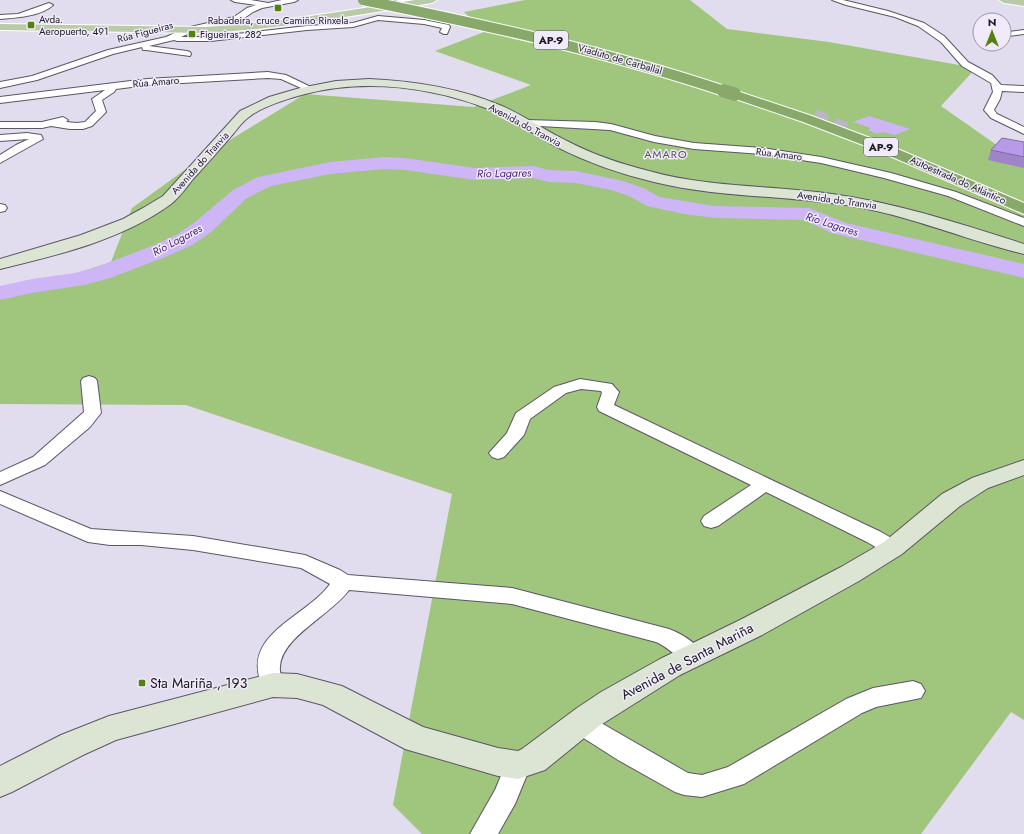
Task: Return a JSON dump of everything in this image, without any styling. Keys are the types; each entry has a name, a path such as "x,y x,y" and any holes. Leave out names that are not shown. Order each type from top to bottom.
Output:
{"highway":[{"name":"Viaduto de Carballal","path":"363,0 468,21 550,40 738,92"},
{"name":"Viaduto de Carballal","path":"386,0 477,18 592,46 687,72 738,92"},
{"name":"AP-9","path":"738,92 814,116"},
{"name":"Autoestrada do Atlántico","path":"738,92 936,170 1024,209"},
{"name":"Autoestrada do Atlántico","path":"926,161 1024,201"}],"main road":[{"path":"0,27 189,30 222,29 266,26 432,0"},
{"path":"1004,0 1024,3"},
{"name":"Avenida do Tranvia","path":"0,264 83,241 114,230 138,218 168,199 244,114 258,106 275,99 310,89 364,83 394,83 451,93 493,107 526,123 565,146 663,179 715,188 831,198 876,206 914,215 1024,249"},
{"name":"Avenida de Santa Mariña","path":"518,765 533,760 580,723 612,701 670,667 752,627 830,585 893,548 951,500 980,483 1024,466"},
{"path":"0,782 72,744 109,729 250,690 273,686 297,686 331,695 416,739 498,762 518,765"}],"street":[{"path":"235,0 268,4"},
{"name":"Rúa Figueiras","path":"0,85 34,78 90,59 136,46 169,39 189,30 237,19 250,10 268,4 294,0"},
{"path":"398,0 413,3"},
{"path":"836,0 856,7 895,14 927,28 949,44 966,64 989,76 995,82 998,88 997,98 989,110 994,116 1024,131"},
{"path":"0,17 22,15 46,8 50,4"},
{"path":"169,39 211,39 353,24 384,18 432,23 446,27 444,32"},
{"path":"1012,34 1024,32"},
{"path":"136,46 187,54"},
{"name":"Rúa Amaro","path":"0,100 163,81 276,75 310,89"},
{"path":"52,123 76,126 89,124 94,120 96,115 101,112 97,98 111,90 111,87"},
{"path":"998,88 1024,89"},
{"path":"0,126 27,126 52,123 70,118"},
{"name":"Rúa Amaro","path":"526,123 595,125 610,127 654,139 694,146 762,151 821,160 888,175 945,192 1024,222"},
{"path":"0,138 27,136 37,137 38,139 20,147 0,160"},
{"path":"0,479 39,461 93,413 89,381"},
{"path":"498,453 515,435 522,417 560,390 580,384 606,387 611,392 605,407 766,484 874,537 893,548"},
{"path":"711,521 766,484"},
{"path":"0,497 88,535 110,538 141,538 194,543 305,562 343,582 512,596 661,635 673,640 693,656"},
{"path":"273,686 268,668 271,656 278,643 299,622 338,591 343,582"},
{"path":"580,723 627,752 684,784 702,786 735,776 854,706 873,698 913,691"},
{"path":"483,834 506,796 518,765"}],"green space":[{"path":"525,0 690,0 727,29 829,42 976,68 941,106 1011,155 1024,160 1024,720 1011,712 921,834 422,834 393,805 452,494 186,405 0,404 0,298 111,262 132,208 204,156 305,94 474,107 531,85 435,51 484,32 464,12"}],"shaded area":[{"path":"869,116 910,129 895,135 883,132 877,134 868,130 871,128 853,122"}],"building":[{"path":"1002,138 1024,142 1024,157 991,150"}],"waterway":[{"name":"Río Lagares","path":"0,293 32,286 76,280 102,273 160,251 186,239 203,227 240,194 265,181 330,168 384,163 405,164 475,174 533,172 549,176 576,177 616,185 636,192 654,202 715,212 809,214 839,228 1024,271"}],"tunnel":[{"path":"814,116 852,132"}],"place":[{"name":"Rabadeira, cruce Camiño Rinxela","path":"278,8"},
{"name":"Avda. Aeropuerto, 491","path":"31,25"},
{"name":"Figueiras, 282","path":"192,34"},
{"name":"Sta Mariña , 193","path":"142,683"}],"district":[{"name":"AMARO","path":"666,154"}]}
